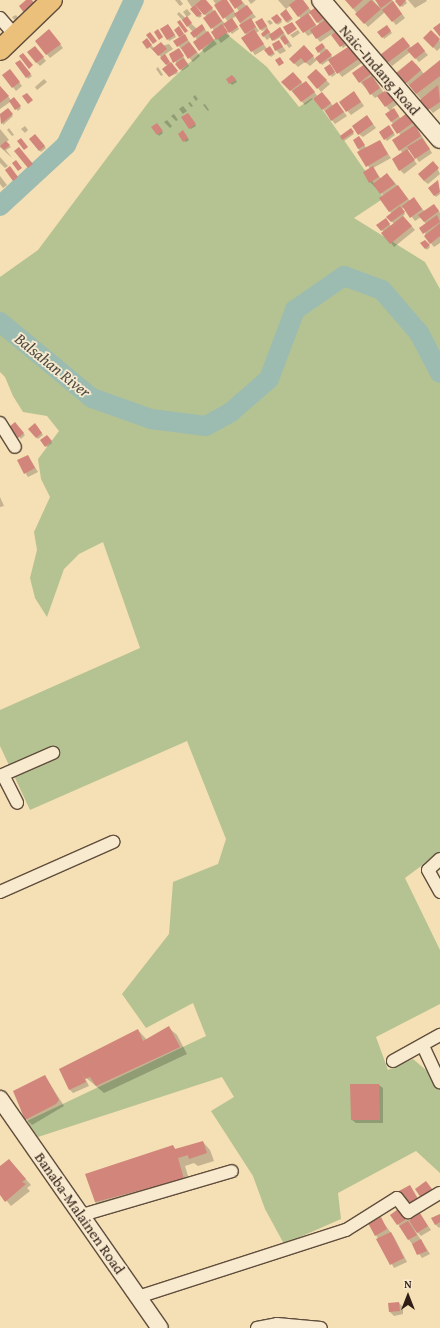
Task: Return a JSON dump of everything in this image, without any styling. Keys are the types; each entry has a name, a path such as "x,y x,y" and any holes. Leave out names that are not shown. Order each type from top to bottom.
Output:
{"main road":[{"path":"5,33 52,0"},
{"name":"Naic–Indang Road","path":"321,0 440,139"}],"street":[{"path":"0,423 15,446"},
{"path":"17,803 1,776 53,753"},
{"path":"0,892 113,842"},
{"path":"440,859 428,870 440,892"},
{"path":"393,1061 423,1046 440,1035"},
{"path":"423,1046 439,1078"},
{"name":"Banaba-Malainen Road","path":"0,1099 160,1328"},
{"path":"82,1215 232,1171"},
{"path":"138,1297 346,1230 397,1198 408,1212 440,1193"},
{"path":"257,1328 277,1324 322,1328"}],"green space":[{"path":"223,31 267,67 299,107 312,98 325,113 384,198 354,218 425,262 440,289 440,852 405,878 440,950 440,1004 376,1037 388,1070 413,1059 440,1082 440,1173 416,1151 338,1193 341,1219 284,1244 265,1209 253,1176 211,1111 234,1097 222,1077 38,1137 27,1121 206,1036 193,1003 146,1028 122,994 169,934 173,882 218,864 226,839 187,741 30,810 0,746 0,710 140,648 103,542 79,554 64,569 47,617 35,598 30,578 37,550 34,532 50,497 41,479 38,459 59,431 47,416 23,412 13,396 5,377 0,372 0,277 38,250 151,99"}],"building":[{"path":"26,0 32,0 36,6 25,14 19,6"},
{"path":"201,0 206,0 213,8 204,15 195,5"},
{"path":"222,0 227,0 234,11 223,19 214,5"},
{"path":"229,0 241,0 243,3 235,9"},
{"path":"296,0 303,0 309,8 298,17 289,5"},
{"path":"345,0 363,0 353,9"},
{"path":"371,0 381,9 364,24 355,14"},
{"path":"375,0 392,0 381,8"},
{"path":"396,0 406,0 400,7 395,1"},
{"path":"393,1 402,14 392,22 382,10"},
{"path":"195,5 202,14 197,17 190,9"},
{"path":"247,5 253,13 240,23 234,14"},
{"path":"316,7 324,18 317,23 309,12"},
{"path":"286,9 292,18 286,22 280,14"},
{"path":"215,10 222,21 211,29 203,18"},
{"path":"308,13 316,25 303,33 295,22"},
{"path":"277,14 282,20 276,24 271,18"},
{"path":"187,16 192,23 187,27 182,20"},
{"path":"232,18 238,27 229,33 223,24"},
{"path":"251,18 256,27 245,34 239,25"},
{"path":"262,18 267,26 260,30 255,22"},
{"path":"180,20 188,31 185,33 177,22"},
{"path":"325,20 332,29 316,39 310,30"},
{"path":"292,22 297,29 288,35 283,27"},
{"path":"440,23 440,37 433,28"},
{"path":"168,24 175,35 167,40 160,29"},
{"path":"202,24 205,29 194,38 190,33"},
{"path":"222,24 228,32 216,40 211,32"},
{"path":"387,25 391,31 382,38 377,32"},
{"path":"179,26 184,34 179,37 174,30"},
{"path":"280,27 284,33 272,41 269,35"},
{"path":"267,28 270,32 263,37 261,34"},
{"path":"49,29 61,44 46,55 35,41"},
{"path":"158,29 163,37 159,40 154,32"},
{"path":"254,29 264,44 251,52 241,38"},
{"path":"431,30 440,39 433,48 423,38"},
{"path":"208,31 214,40 199,51 193,42"},
{"path":"337,31 346,43 340,47 331,35"},
{"path":"150,32 157,41 153,44 146,35"},
{"path":"185,34 188,40 177,47 173,41"},
{"path":"284,35 289,42 285,45 280,38"},
{"path":"403,37 410,46 387,63 380,55"},
{"path":"147,38 152,45 147,49 142,42"},
{"path":"279,40 283,47 275,51 272,44"},
{"path":"161,42 167,49 158,56 152,49"},
{"path":"189,42 197,52 188,59 181,48"},
{"path":"418,42 425,51 415,59 407,50"},
{"path":"322,43 325,47 318,53 315,48"},
{"path":"304,45 314,56 305,63 301,58 294,64 289,59"},
{"path":"351,45 360,58 337,74 328,60"},
{"path":"35,46 44,57 36,63 27,52"},
{"path":"270,46 274,53 269,56 264,50"},
{"path":"179,48 184,56 173,63 169,54"},
{"path":"327,49 332,55 320,64 315,58"},
{"path":"23,53 33,65 29,69 19,56"},
{"path":"165,54 170,62 166,65 160,58"},
{"path":"280,57 284,63 279,66 275,60"},
{"path":"183,58 188,64 180,70 175,64"},
{"path":"20,60 31,74 26,78 15,63"},
{"path":"412,60 421,70 405,84 396,73"},
{"path":"440,60 440,76 416,94 409,85"},
{"path":"171,62 178,71 169,77 162,69"},
{"path":"330,64 335,72 329,76 324,68"},
{"path":"365,64 372,73 359,83 352,73"},
{"path":"10,69 20,82 12,88 2,75"},
{"path":"316,69 327,80 317,89 307,77"},
{"path":"293,72 302,82 290,91 281,82"},
{"path":"232,75 236,80 229,84 226,79"},
{"path":"372,76 380,88 370,95 362,82"},
{"path":"306,81 315,92 301,102 292,91"},
{"path":"438,85 440,102 428,110 420,100"},
{"path":"0,86 9,96 0,103"},
{"path":"388,89 395,100 385,107 377,96"},
{"path":"354,91 361,102 346,112 339,102"},
{"path":"322,92 331,103 322,110 313,99"},
{"path":"27,93 33,100 28,104 22,96"},
{"path":"14,97 21,106 15,110 9,101"},
{"path":"337,102 344,112 331,121 325,111"},
{"path":"8,108 13,114 1,124 0,114"},
{"path":"394,108 399,116 391,122 385,114"},
{"path":"188,113 196,124 189,129 181,117"},
{"path":"407,113 414,122 397,134 391,125"},
{"path":"367,115 373,124 358,135 352,126"},
{"path":"157,123 163,131 157,135 151,127"},
{"path":"389,125 394,133 384,140 379,132"},
{"path":"415,125 421,136 399,151 392,140"},
{"path":"351,128 354,132 342,140 340,136"},
{"path":"183,130 188,138 183,142 178,134"},
{"path":"35,134 45,146 39,151 29,139"},
{"path":"359,136 365,145 358,149 353,140"},
{"path":"21,138 28,147 24,150 17,141"},
{"path":"422,138 430,149 415,159 407,147"},
{"path":"380,140 388,154 366,167 357,152"},
{"path":"6,141 10,145 4,150 0,146"},
{"path":"19,147 33,164 28,168 14,151"},
{"path":"407,149 415,160 399,171 392,159"},
{"path":"16,160 22,168 18,171 12,163"},
{"path":"433,161 439,168 424,181 418,174"},
{"path":"10,166 18,177 13,181 5,170"},
{"path":"373,166 379,177 369,183 363,172"},
{"path":"387,173 395,184 380,194 373,184"},
{"path":"438,180 440,192 434,196 428,188"},
{"path":"398,185 408,199 389,212 379,198"},
{"path":"414,197 422,209 410,218 402,206"},
{"path":"434,204 439,211 424,222 418,215"},
{"path":"400,206 405,212 391,222 386,217"},
{"path":"437,215 440,222 423,234 419,228"},
{"path":"403,216 412,226 390,244 381,233"},
{"path":"386,218 390,224 381,231 376,225"},
{"path":"440,223 440,236 430,244 424,236"},
{"path":"425,240 430,245 425,249 420,243"},
{"path":"15,422 24,433 18,438 9,427"},
{"path":"35,423 42,433 36,438 28,429"},
{"path":"47,435 52,441 45,447 40,440"},
{"path":"28,455 35,468 24,474 17,460"},
{"path":"169,1026 180,1047 96,1086 90,1077 85,1079 78,1065 86,1082 69,1090 59,1069 138,1029 143,1041"},
{"path":"45,1075 59,1100 56,1104 25,1120 13,1091"},
{"path":"350,1084 379,1084 380,1120 351,1120"},
{"path":"203,1141 207,1153 189,1159 188,1155 178,1158 184,1179 95,1202 85,1174 173,1145 175,1149"},
{"path":"9,1159 26,1179 22,1182 26,1184 5,1202 0,1195 0,1166"},
{"path":"426,1181 432,1189 421,1198 415,1189"},
{"path":"410,1185 419,1201 409,1207 399,1191"},
{"path":"401,1207 408,1218 397,1225 390,1215"},
{"path":"420,1213 428,1226 417,1233 409,1220"},
{"path":"440,1214 440,1222 435,1225 431,1218"},
{"path":"381,1217 387,1229 375,1236 368,1223"},
{"path":"408,1221 417,1235 408,1240 399,1226"},
{"path":"391,1232 404,1258 390,1265 376,1239"},
{"path":"421,1239 427,1251 417,1255 412,1244"},
{"path":"399,1302 400,1311 389,1312 388,1303"}],"waterway":[{"name":"Balsahan River","path":"0,206 66,145 134,0"},
{"name":"Balsahan River","path":"0,322 92,398 151,419 206,426 231,412 269,379 295,310 344,276 382,290 419,333 440,373"}]}
